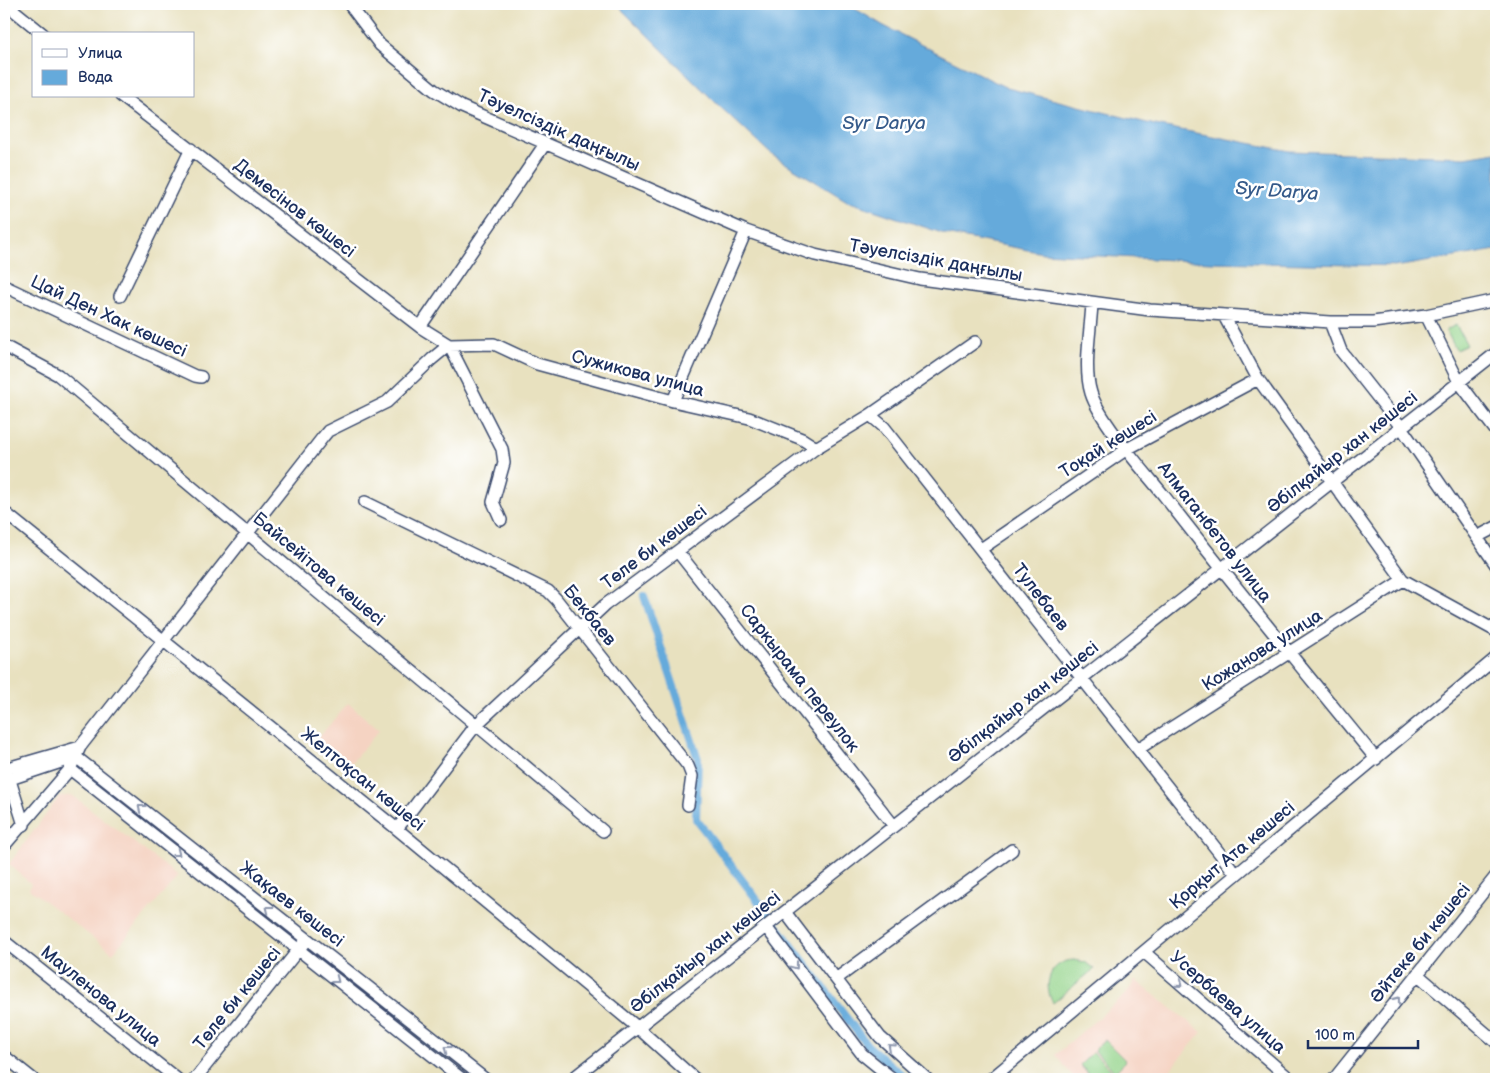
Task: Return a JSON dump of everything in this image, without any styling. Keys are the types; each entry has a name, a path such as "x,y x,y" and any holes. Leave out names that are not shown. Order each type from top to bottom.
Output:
{"street":[{"path":"6,4 41,32"},
{"name":"Тәуелсіздік даңғылы","path":"349,4 380,45 434,90 462,107 746,231 815,255 911,277 1092,303 1224,316 1330,322 1373,322 1426,315 1496,300"},
{"name":"Демесінов көшесі","path":"124,98 420,327 450,345"},
{"path":"420,327 545,144"},
{"path":"120,296 191,149"},
{"path":"673,401 746,231"},
{"name":"Цай Ден Хак көшесі","path":"4,286 195,376 201,377"},
{"name":"Алмаганбетов улица","path":"1092,303 1088,366 1090,392 1099,410 1127,449 1221,569 1376,759"},
{"path":"1426,315 1459,382 1496,431"},
{"path":"1224,316 1258,379 1403,580 1496,632"},
{"path":"1330,322 1342,351 1401,427 1496,565"},
{"name":"Төле би көшесі","path":"396,829 476,725 605,605 816,448 870,414 975,342"},
{"name":"Сужикова улица","path":"450,345 494,344 537,364 673,401 749,418 802,439 816,448"},
{"path":"4,846 24,825 70,769 78,752 328,431 387,402 432,359 450,345 502,449 504,462 493,502 501,520"},
{"name":"Байсейітова көшесі","path":"4,346 58,375 603,831"},
{"name":"Әбілқайыр хан көшесі","path":"572,1079 1496,353"},
{"name":"Тоқай көшесі","path":"981,549 1127,449 1258,379"},
{"name":"Тулебаев","path":"870,414 884,427 1236,874"},
{"name":"Бекбаев","path":"365,502 548,591 688,766 692,776 688,805"},
{"name":"Желтоқсан көшесі","path":"4,512 396,829 637,1027 695,1079"},
{"path":"1477,537 1496,526"},
{"name":"Саркырама переулок","path":"678,552 894,826"},
{"name":"Кожанова улица","path":"1138,749 1290,654 1403,580"},
{"name":"Қорқыт Ата көшесі","path":"991,1079 1496,658"},
{"path":"24,825 6,772 78,752"},
{"name":"Жақаев көшесі","path":"78,752 307,939 485,1079"},
{"name":"Жақаев көшесі","path":"70,769 462,1079"},
{"path":"836,980 1012,850"},
{"name":"Әйтеке би көшесі","path":"1334,1079 1496,876"},
{"path":"785,912 880,1037 927,1079"},
{"path":"766,927 862,1054 892,1079"},
{"name":"Төле би көшесі","path":"195,1079 307,939"},
{"name":"Мауленова улица","path":"4,941 177,1079"},
{"name":"Усербаева улица","path":"1144,952 1290,1079"},
{"path":"1417,974 1496,1042"},
{"path":"4,1056 33,1079"}],"shaded area":[{"path":"348,703 379,730 345,770 314,743"},
{"path":"72,795 178,876 113,953 29,889 31,884 9,864 59,797"},
{"path":"1135,980 1202,1032 1163,1079 1075,1079 1055,1055 1127,993"}],"green space":[{"path":"1456,325 1467,345 1456,350 1446,330"},
{"path":"1074,960 1085,962 1094,969 1053,1003 1048,988 1050,975 1059,964"},
{"path":"1105,1040 1126,1061 1115,1072 1094,1050"},
{"path":"1093,1052 1120,1079 1093,1079 1080,1065"}],"water":[{"name":"Syr Darya","path":"616,4 847,4 884,26 1007,88 1155,125 1290,151 1465,157 1496,152 1496,250 1401,266 1211,262 1043,253 945,234 847,201 772,155 715,102"}],"waterway":[{"path":"644,596 698,759 696,819 867,1045 907,1079"}]}
